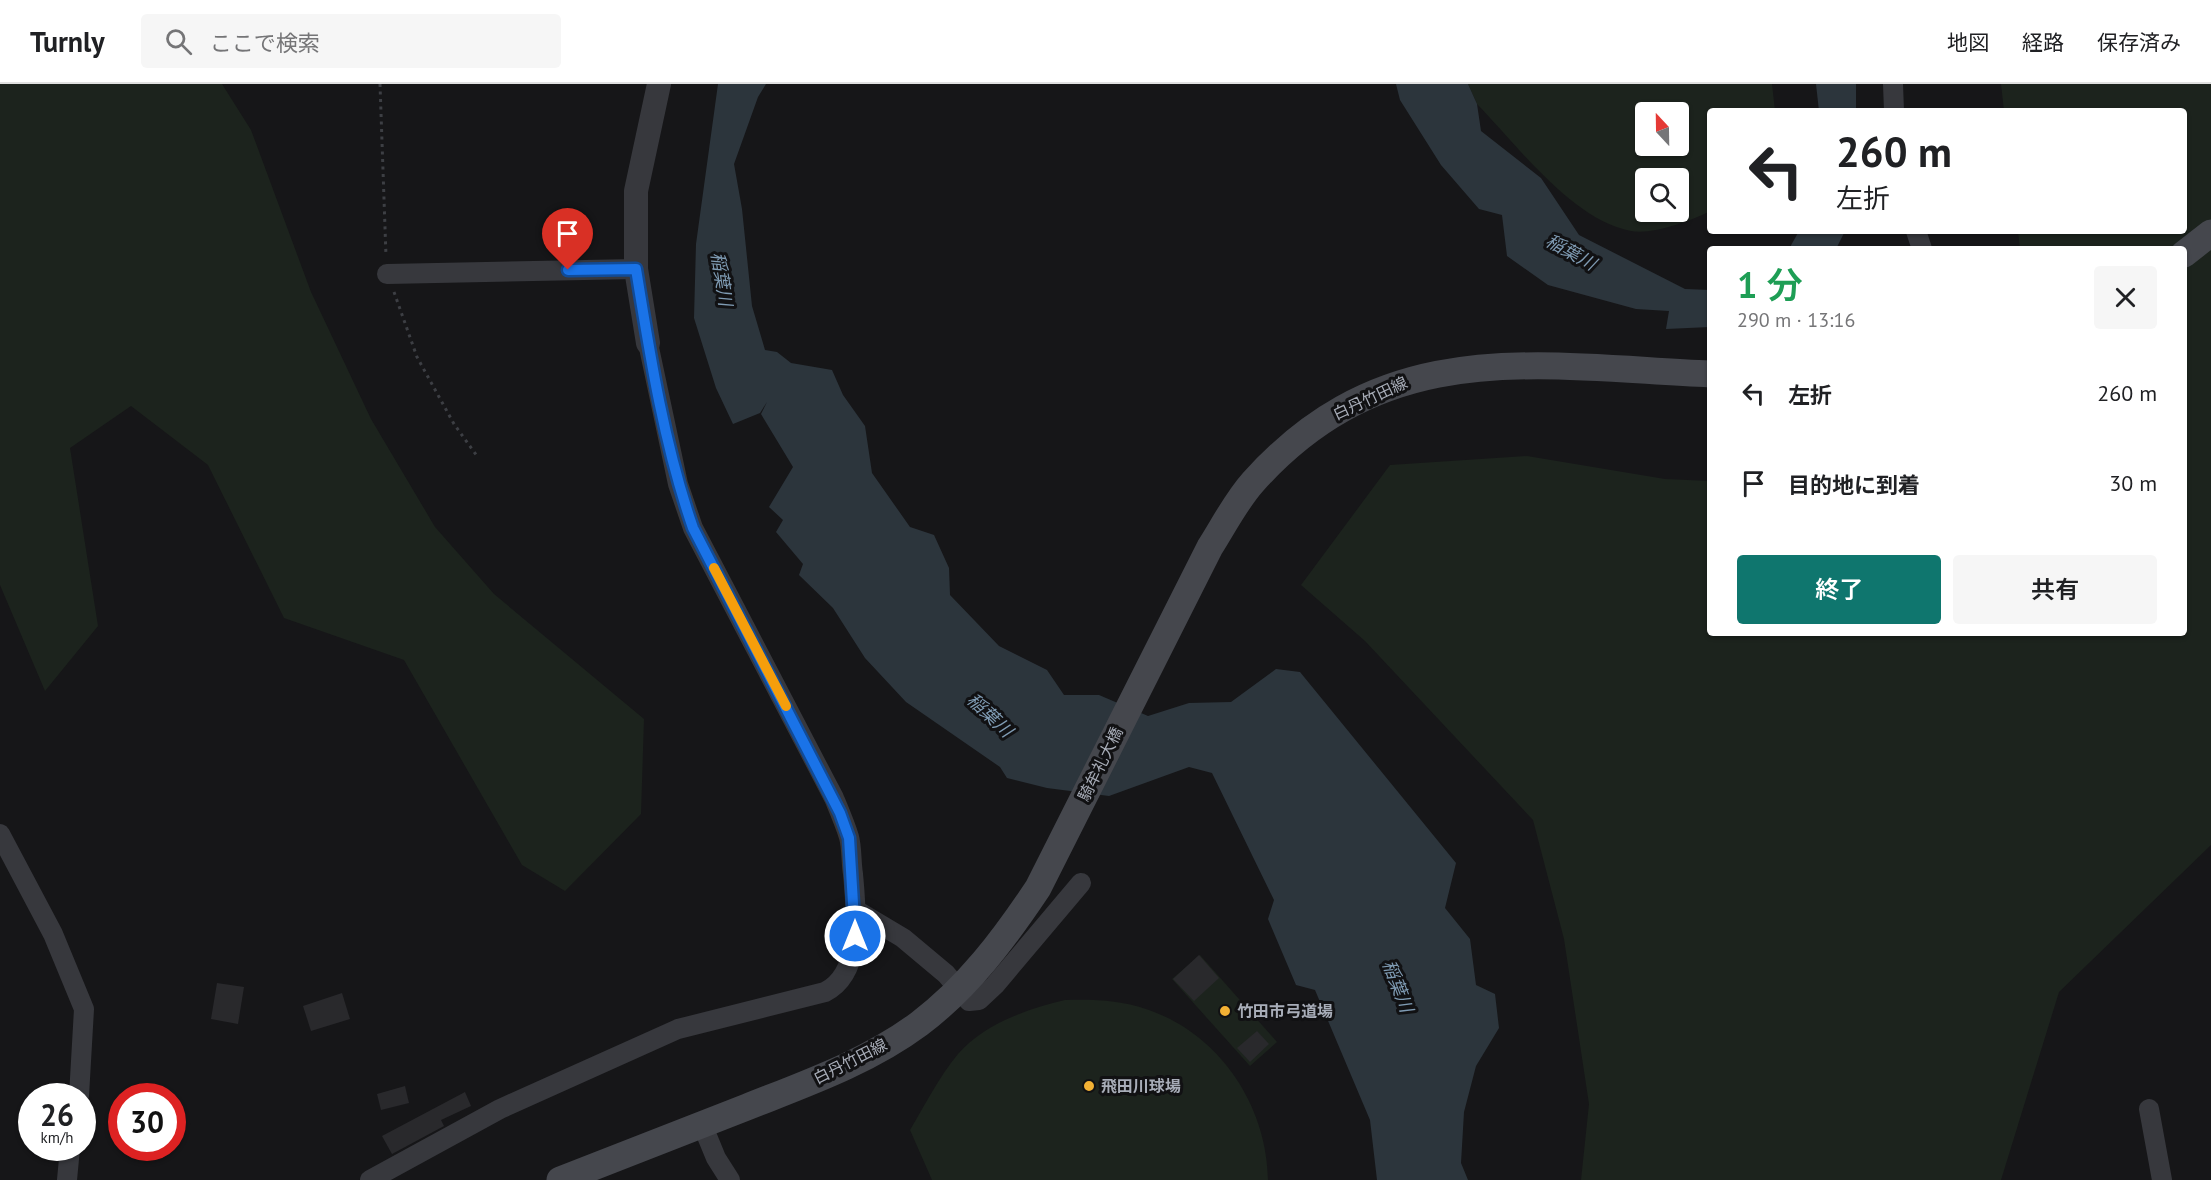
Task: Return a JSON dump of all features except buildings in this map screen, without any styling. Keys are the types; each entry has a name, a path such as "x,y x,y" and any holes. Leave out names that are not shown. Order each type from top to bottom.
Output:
{"main road":[{"path":"2187,253 2211,233"},
{"name":"白丹竹田線","path":"1138,687 1210,547 1252,484 1300,438 1325,418 1355,401 1415,377 1483,366 1552,366 1707,374"},
{"name":"騎牟礼大橋","path":"1062,840 1138,687"},
{"name":"白丹竹田線","path":"560,1180 816,1080 867,1056 918,1025 958,990 1008,933 1038,888 1062,840"}],"street":[{"path":"370,1180 500,1109 678,1029 830,990 850,960 855,936 856,910 849,838 840,813 693,528 678,484 648,343 636,269 636,191 659,84"},
{"path":"1893,84 1894,108"},
{"path":"387,274 636,269"},
{"path":"0,834 53,934 84,1009 79,1083"},
{"path":"856,910 903,938 946,974 969,1001 979,1000 988,993 1081,883"},
{"path":"2149,1109 2162,1180"},
{"path":"702,1124 716,1158 730,1180"},
{"path":"67,1180 69,1161"}],"path":[{"path":"380,84 387,274 417,357 454,424 477,456"}],"shaded area":[{"path":"0,84 222,84 251,130 311,292 371,419 435,527 494,594 644,719 641,814 565,891 522,865 404,660 284,618 208,465 131,406 70,448 98,626 45,691 0,585"},
{"path":"1468,84 1772,84 1775,108 1707,108 1707,212 1693,219 1689,220 1689,168 1635,168 1635,222 1684,222 1640,232 1609,224 1567,197 1547,179 1477,104"},
{"path":"2001,84 2211,84 2211,845 2059,992 2001,1180 1581,1180 1589,1104 1564,939 1533,820 1365,641 1301,585 1390,465 1527,456 1665,479 1707,481 1707,636 2187,636 2187,246 2020,246 2018,234 2187,234 2187,108 2004,108"},
{"name":"竹田市弓道場","path":"1200,955 1277,1042 1250,1066 1172,979"},
{"name":"飛田川球場","path":"1065,1000 1106,1001 1136,1006 1172,1020 1196,1035 1234,1075 1248,1099 1259,1125 1268,1180 932,1180 910,1130 951,1063 969,1043 993,1026 1021,1013"}],"water":[{"name":"稲葉川","path":"718,84 766,84 758,97 734,164 742,209 752,306 765,350 777,352 791,363 832,370 843,395 865,426 872,473 910,527 934,535 949,568 950,595 999,646 1047,670 1064,695 1099,695 1148,716 1189,703 1231,702 1276,669 1300,672 1456,863 1445,908 1470,939 1476,985 1495,994 1499,1028 1476,1066 1464,1112 1461,1163 1468,1180 1377,1180 1370,1120 1315,990 1296,985 1268,919 1274,900 1212,773 1189,767 1109,796 1047,788 1007,778 1000,767 906,702 865,658 833,608 799,575 803,564 776,532 783,520 769,507 793,467 761,414 767,402 760,413 733,424 716,388 694,318 696,244"},
{"name":"稲葉川","path":"1396,84 1468,84 1477,104 1481,131 1541,178 1579,235 1685,289 1707,290 1707,327 1666,329 1669,311 1636,309 1548,285 1507,256 1502,215 1479,209 1441,165 1400,100"},
{"path":"1816,84 1856,84 1856,108 1819,108"},
{"path":"1797,234 1844,234 1838,246 1791,246"}],"slow traffic":[{"path":"714,568 786,706"}],"place":[{"name":"竹田市弓道場","path":"1225,1011"},
{"name":"飛田川球場","path":"1089,1086"}],"route":[{"path":"568,270 636,269 648,343 678,484 693,528 840,813 849,838 856,910 855,936"}]}
